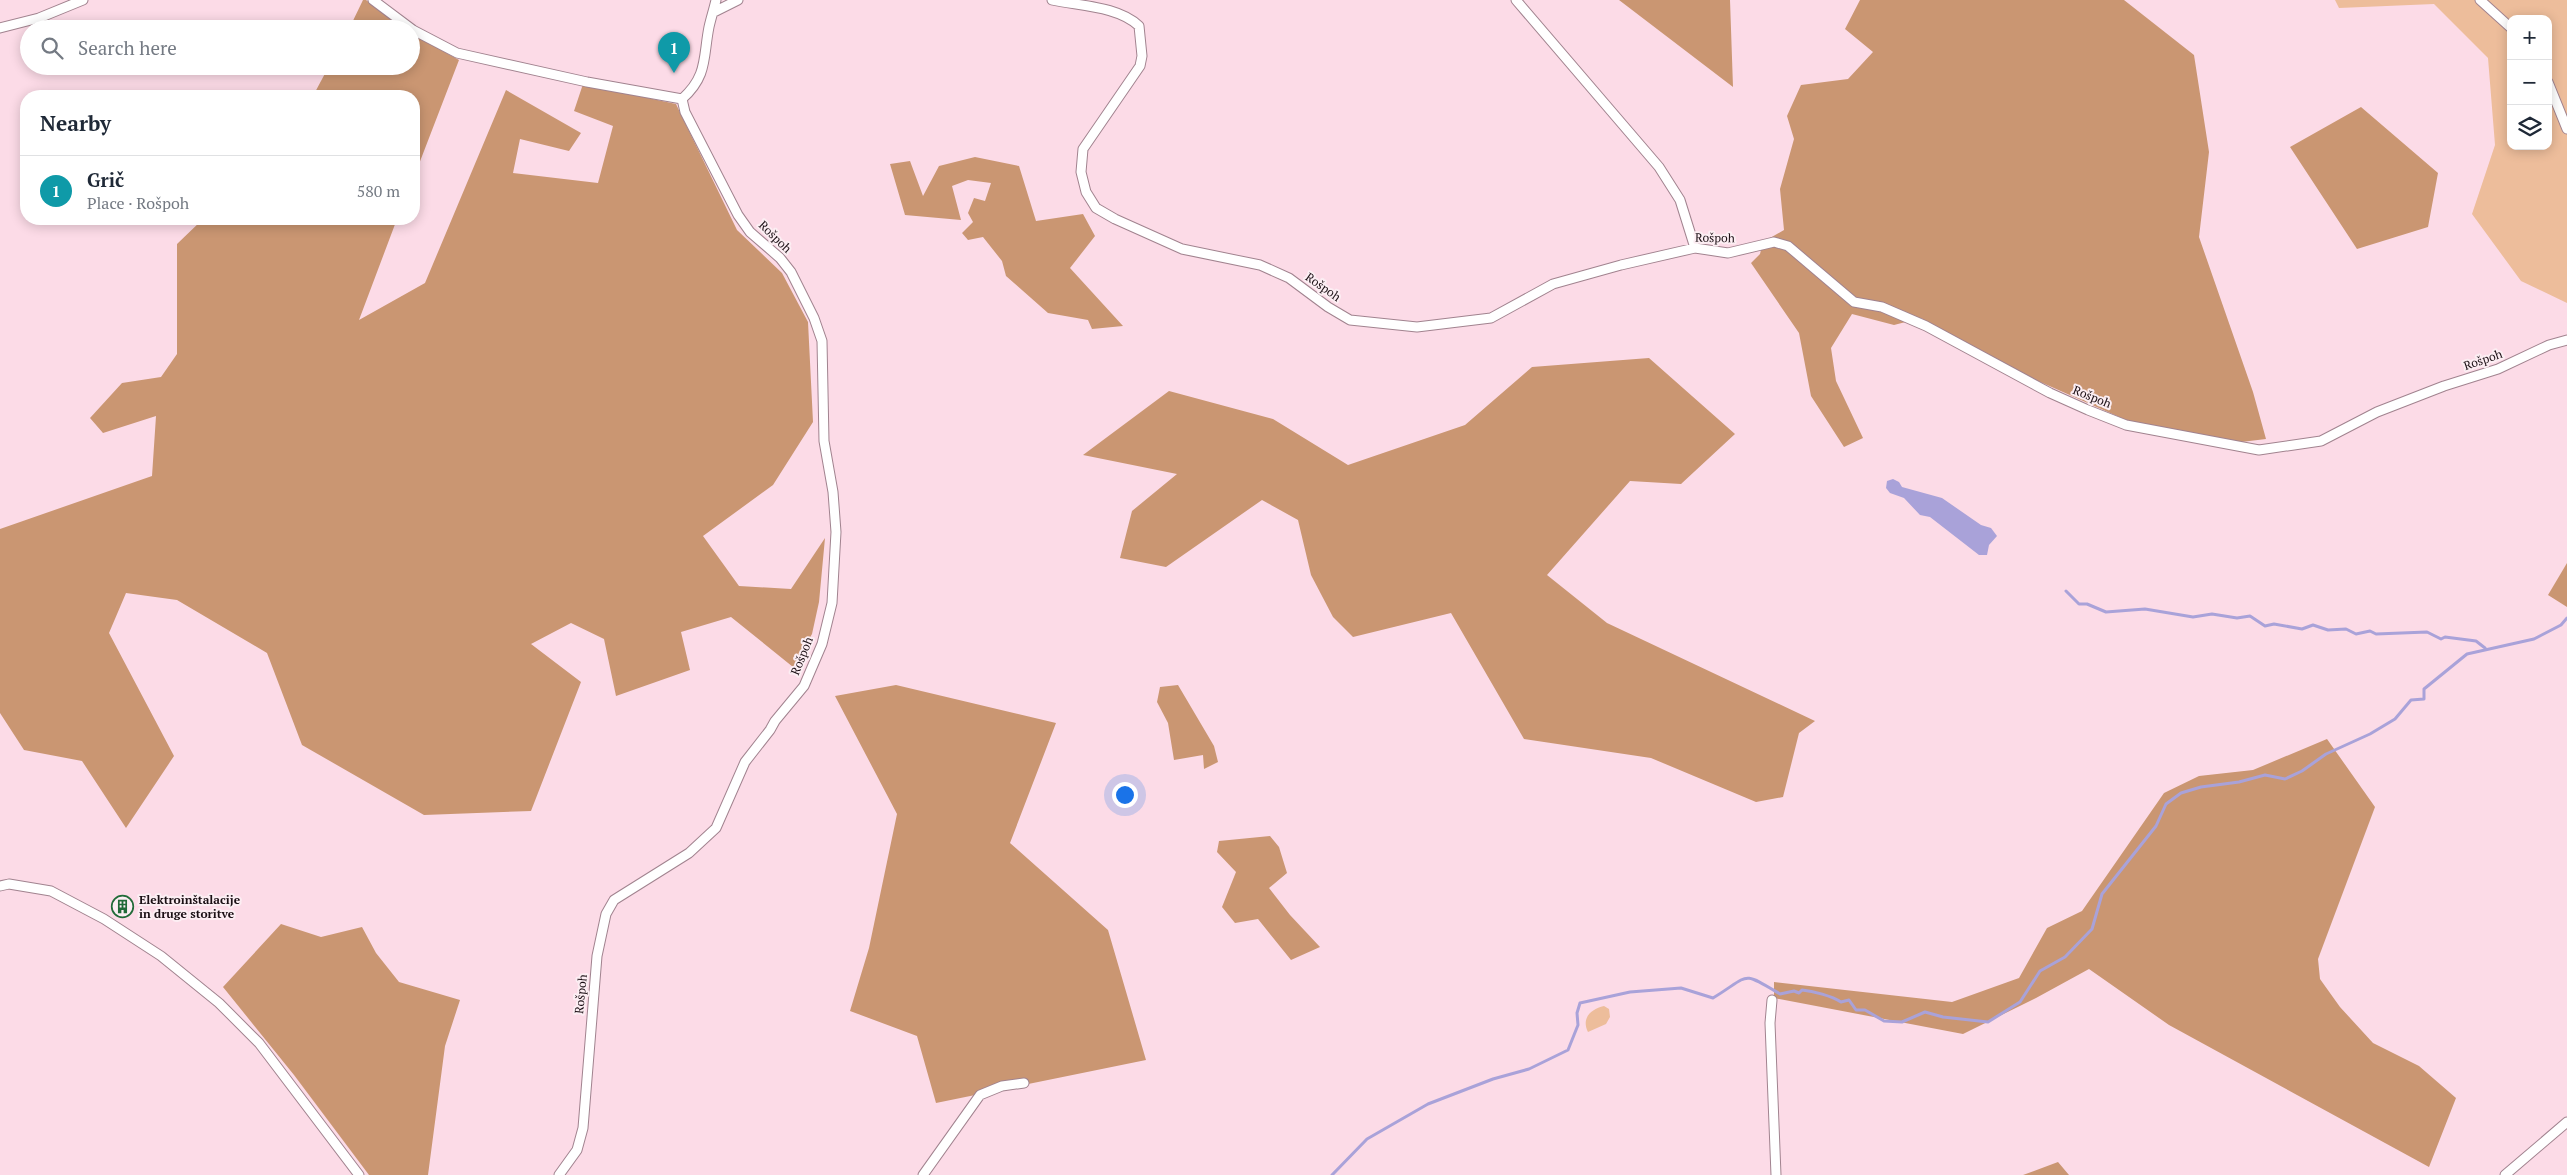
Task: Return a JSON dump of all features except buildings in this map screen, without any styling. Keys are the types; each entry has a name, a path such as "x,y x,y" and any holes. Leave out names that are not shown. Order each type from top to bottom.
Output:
{"street":[{"path":"31,20 83,0"},
{"path":"373,0 400,20"},
{"path":"420,34 457,53 588,82 682,99 699,80 716,0"},
{"path":"714,12 738,0"},
{"name":"Rošpoh","path":"1052,0 1110,11 1134,21 1140,26 1142,56 1140,66 1083,149 1081,172 1086,192 1096,208 1115,219 1182,249 1260,265 1289,278 1328,307 1350,320 1416,327 1491,318 1535,293 1572,278 1695,248 1728,253 1774,242 1788,246 1854,302 1882,307 1926,326 2043,390 2088,410 2126,425 2259,450 2321,441 2377,412 2444,386 2498,369 2567,340"},
{"path":"1516,0 1659,167 1680,200 1695,248"},
{"path":"2480,0 2507,24"},
{"path":"0,28 20,23"},
{"path":"2552,92 2567,129"},
{"name":"Rošpoh","path":"559,1175 577,1150 583,1128 597,956 606,914 614,900 689,853 716,828 745,762 804,686 822,644 832,603 836,532 833,492 824,441 822,341 803,293 791,272 780,258 750,232 738,215 685,112 682,99"},
{"path":"0,886 10,884 51,891 104,919 168,962 219,1003 260,1043 359,1175"},
{"path":"1772,1000 1770,1023 1776,1175"},
{"path":"923,1175 980,1095 1002,1086 1024,1083"},
{"path":"2505,1175 2567,1122"}],"shaded area":[{"path":"363,0 366,0 394,20 353,20"},
{"path":"1619,0 1730,0 1733,87"},
{"path":"1860,0 2124,0 2194,55 2209,152 2199,237 2253,392 2266,439 2233,443 2126,420 1986,358 1921,318 1894,325 1852,314 1831,348 1836,381 1863,438 1844,447 1811,396 1799,333 1751,263 1760,254 1763,242 1784,230 1780,189 1794,139 1787,116 1801,85 1848,79 1873,52 1845,29"},
{"path":"2335,0 2567,0 2567,303 2521,281 2472,214 2495,145 2488,58 2434,4 2339,8"},
{"path":"420,38 459,60 420,161 420,90 316,90 324,75 420,75"},
{"path":"583,84 676,104 737,230 782,273 808,322 813,422 773,485 703,536 739,586 791,589 825,538 819,602 812,634 793,667 731,617 681,632 690,670 616,696 604,639 571,623 531,644 581,682 531,811 424,815 302,745 267,653 177,600 126,593 109,633 174,756 126,828 82,761 24,750 0,713 0,529 152,476 156,416 103,433 90,418 122,383 161,377 177,354 177,244 197,225 395,225 359,320 425,283 506,90 581,133 569,151 520,139 513,173 598,183 613,126 574,111"},
{"path":"2361,107 2438,173 2428,227 2357,249 2290,147"},
{"path":"975,157 1019,166 1036,221 1083,214 1095,236 1070,268 1123,326 1092,329 1088,320 1048,313 1006,276 1002,261 983,237 968,240 962,233 973,222 968,213 974,198 985,201 991,183 968,180 952,186 961,220 905,215 890,164 910,161 923,196 939,166"},
{"path":"1649,358 1735,434 1681,484 1630,481 1547,575 1607,623 1815,721 1799,733 1783,797 1756,802 1651,758 1524,739 1451,613 1353,637 1333,617 1311,575 1298,520 1262,500 1166,567 1120,558 1132,511 1177,474 1083,455 1169,391 1273,419 1348,465 1465,425 1532,367"},
{"path":"1893,479 1899,482 1902,487 1942,498 1981,525 1991,528 1997,536 1989,545 1987,555 1979,555 1930,517 1920,515 1904,498 1890,493 1886,488 1887,481"},
{"path":"2567,563 2567,607 2548,595"},
{"path":"896,685 1056,723 1010,843 1108,930 1146,1060 936,1103 917,1036 850,1011 869,948 897,814 835,696"},
{"path":"1178,685 1214,746 1218,762 1204,769 1203,755 1174,760 1168,723 1157,702 1160,687"},
{"path":"2327,739 2375,807 2318,959 2320,979 2340,1007 2373,1043 2419,1066 2456,1098 2429,1167 2169,1025 2089,969 1963,1034 1774,998 1774,982 1952,1002 2019,978 2047,928 2082,911 2164,793 2199,776 2253,770"},
{"path":"1270,836 1279,847 1287,873 1269,888 1290,915 1320,947 1291,960 1258,919 1235,923 1222,907 1236,872 1217,852 1219,841"},
{"path":"281,924 321,937 362,927 376,953 399,982 460,1000 445,1046 428,1175 369,1175 294,1075 223,987"},
{"path":"1604,1006 1609,1009 1610,1017 1606,1024 1588,1032 1586,1022 1588,1015 1595,1009"},
{"path":"2058,1162 2069,1175 2023,1175"}],"waterway":[{"path":"2066,591 2079,604 2087,604 2106,612 2145,609 2193,617 2212,614 2237,618 2250,616 2265,626 2274,624 2302,629 2313,625 2328,630 2346,629 2356,634 2370,631 2376,634 2427,632 2441,639 2445,637 2476,641 2485,648"},
{"path":"1332,1175 1367,1139 1428,1104 1493,1079 1529,1069 1568,1050 1578,1025 1577,1013 1580,1003 1630,992 1681,988 1713,998 1746,978 1758,981 1780,994 1794,991 1799,993 1802,990 1822,994 1841,1002 1849,1000 1856,1010 1865,1010 1884,1021 1902,1022 1925,1012 1943,1017 1988,1022 2020,1002 2040,971 2065,957 2092,929 2102,894 2156,826 2166,804 2181,793 2201,787 2239,782 2265,775 2285,779 2302,771 2326,754 2370,734 2395,719 2411,700 2424,699 2424,689 2467,654 2534,639 2561,625 2567,618"}],"place":[{"name":"Grič","path":"674,73"},
{"name":"Elektroinštalacije in druge storitve","path":"123,907"}]}
